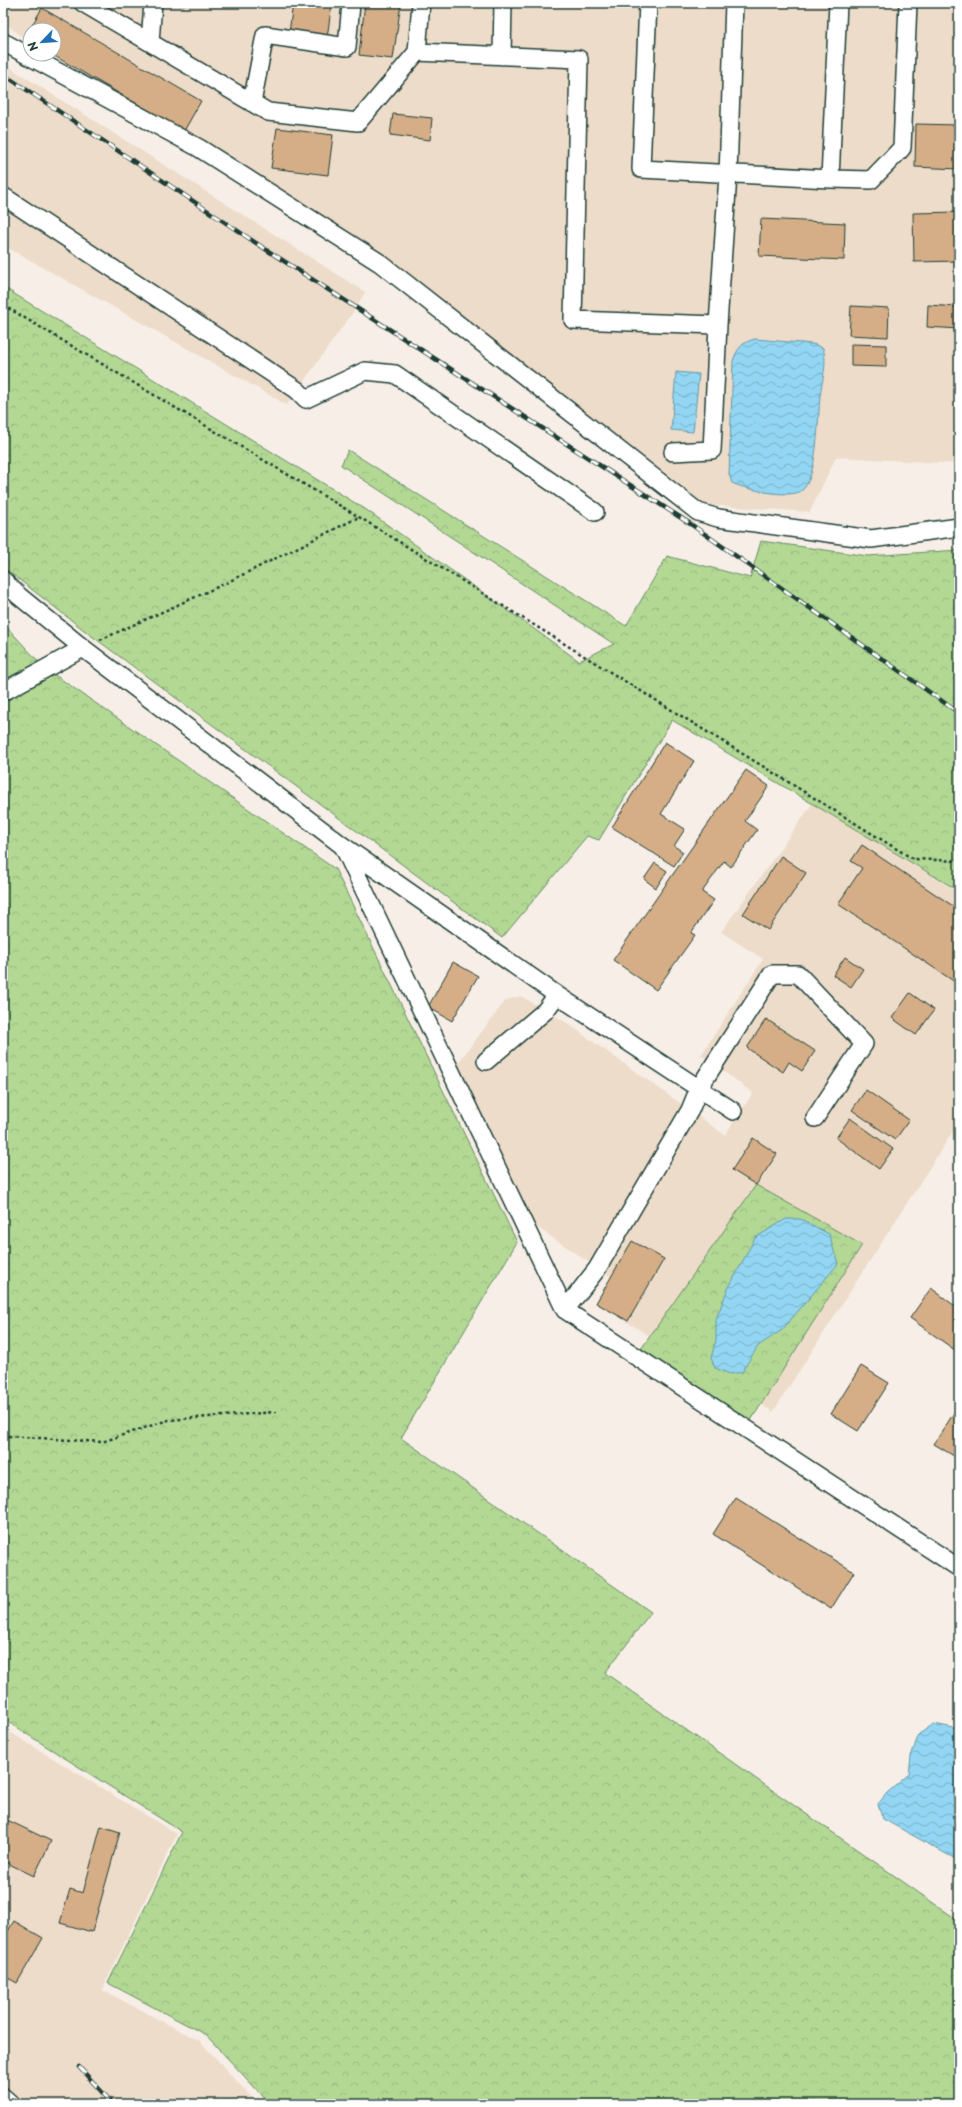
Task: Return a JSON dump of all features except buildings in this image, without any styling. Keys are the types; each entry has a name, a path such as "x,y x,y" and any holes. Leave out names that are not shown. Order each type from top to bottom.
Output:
{"street":[{"path":"83,3 268,112 358,122 417,52 421,3"},
{"path":"150,42 153,3"},
{"path":"502,56 503,3"},
{"path":"648,3 641,169 728,175 871,180 902,148 908,3"},
{"path":"673,452 712,450 718,325 728,175 734,3"},
{"path":"830,179 838,3"},
{"path":"252,103 265,35 347,47 351,4"},
{"path":"3,42 199,148 380,263 698,512 718,518 871,539 959,527"},
{"path":"417,52 579,59 573,320 718,325"},
{"path":"3,196 290,386 306,399 364,371 395,374 595,512"},
{"path":"3,580 19,596 83,648 343,846 557,995 733,1111"},
{"path":"3,692 83,648"},
{"path":"343,846 565,1310 959,1568"},
{"path":"565,1310 597,1269 690,1110 699,1088 772,974 798,974 864,1044 815,1118"},
{"path":"486,1061 545,1011 557,995"},
{"path":"3,2097 11,2104"}],"path":[{"path":"3,305 359,517 912,859 959,861"},
{"path":"83,648 224,584 359,517"},
{"path":"3,1433 8,1436 102,1442 168,1420 276,1412"}],"shaded area":[{"path":"3,3 959,3 959,464 836,457 810,512 704,505 388,258 184,131 62,60 62,22 22,22 22,37 3,21"},
{"path":"3,63 365,292 356,308 287,405 3,245"},
{"path":"813,803 959,893 959,1122 773,1412 596,1303 611,1277 532,1224 454,1068 506,1000 521,996 564,1021 725,1135 753,1093 701,1055 763,959 721,932"},
{"path":"3,1728 177,1834 102,1990 200,2041 258,2104 3,2104"}],"green space":[{"path":"3,287 365,509 579,661 614,644 341,465 348,450 626,626 667,556 750,578 761,541 868,556 959,550 959,891 672,720 599,840 587,836 502,938 89,634 3,567"},
{"path":"3,623 39,662 3,680"},
{"path":"52,673 335,869 517,1242 401,1438 651,1612 605,1673 959,1921 959,2104 270,2104 206,2035 108,1983 182,1832 3,1719 3,702"},
{"path":"756,1185 862,1245 750,1422 641,1349"}],"water":[{"path":"755,339 813,344 823,348 825,366 820,396 818,432 814,461 807,485 801,491 795,493 777,494 746,488 732,483 729,474 733,361 736,353 743,344"},
{"path":"676,372 699,374 693,432 671,430"},
{"path":"786,1219 801,1219 829,1234 838,1264 782,1330 758,1346 742,1372 730,1374 715,1368 711,1358 716,1340 716,1319 727,1291 755,1238"},
{"path":"934,1724 959,1729 959,1861 883,1819 878,1804 887,1793 909,1774 911,1756 919,1734"}],"railway":[{"path":"3,74 256,243 692,525 959,713"},
{"path":"79,2067 113,2104"}]}
